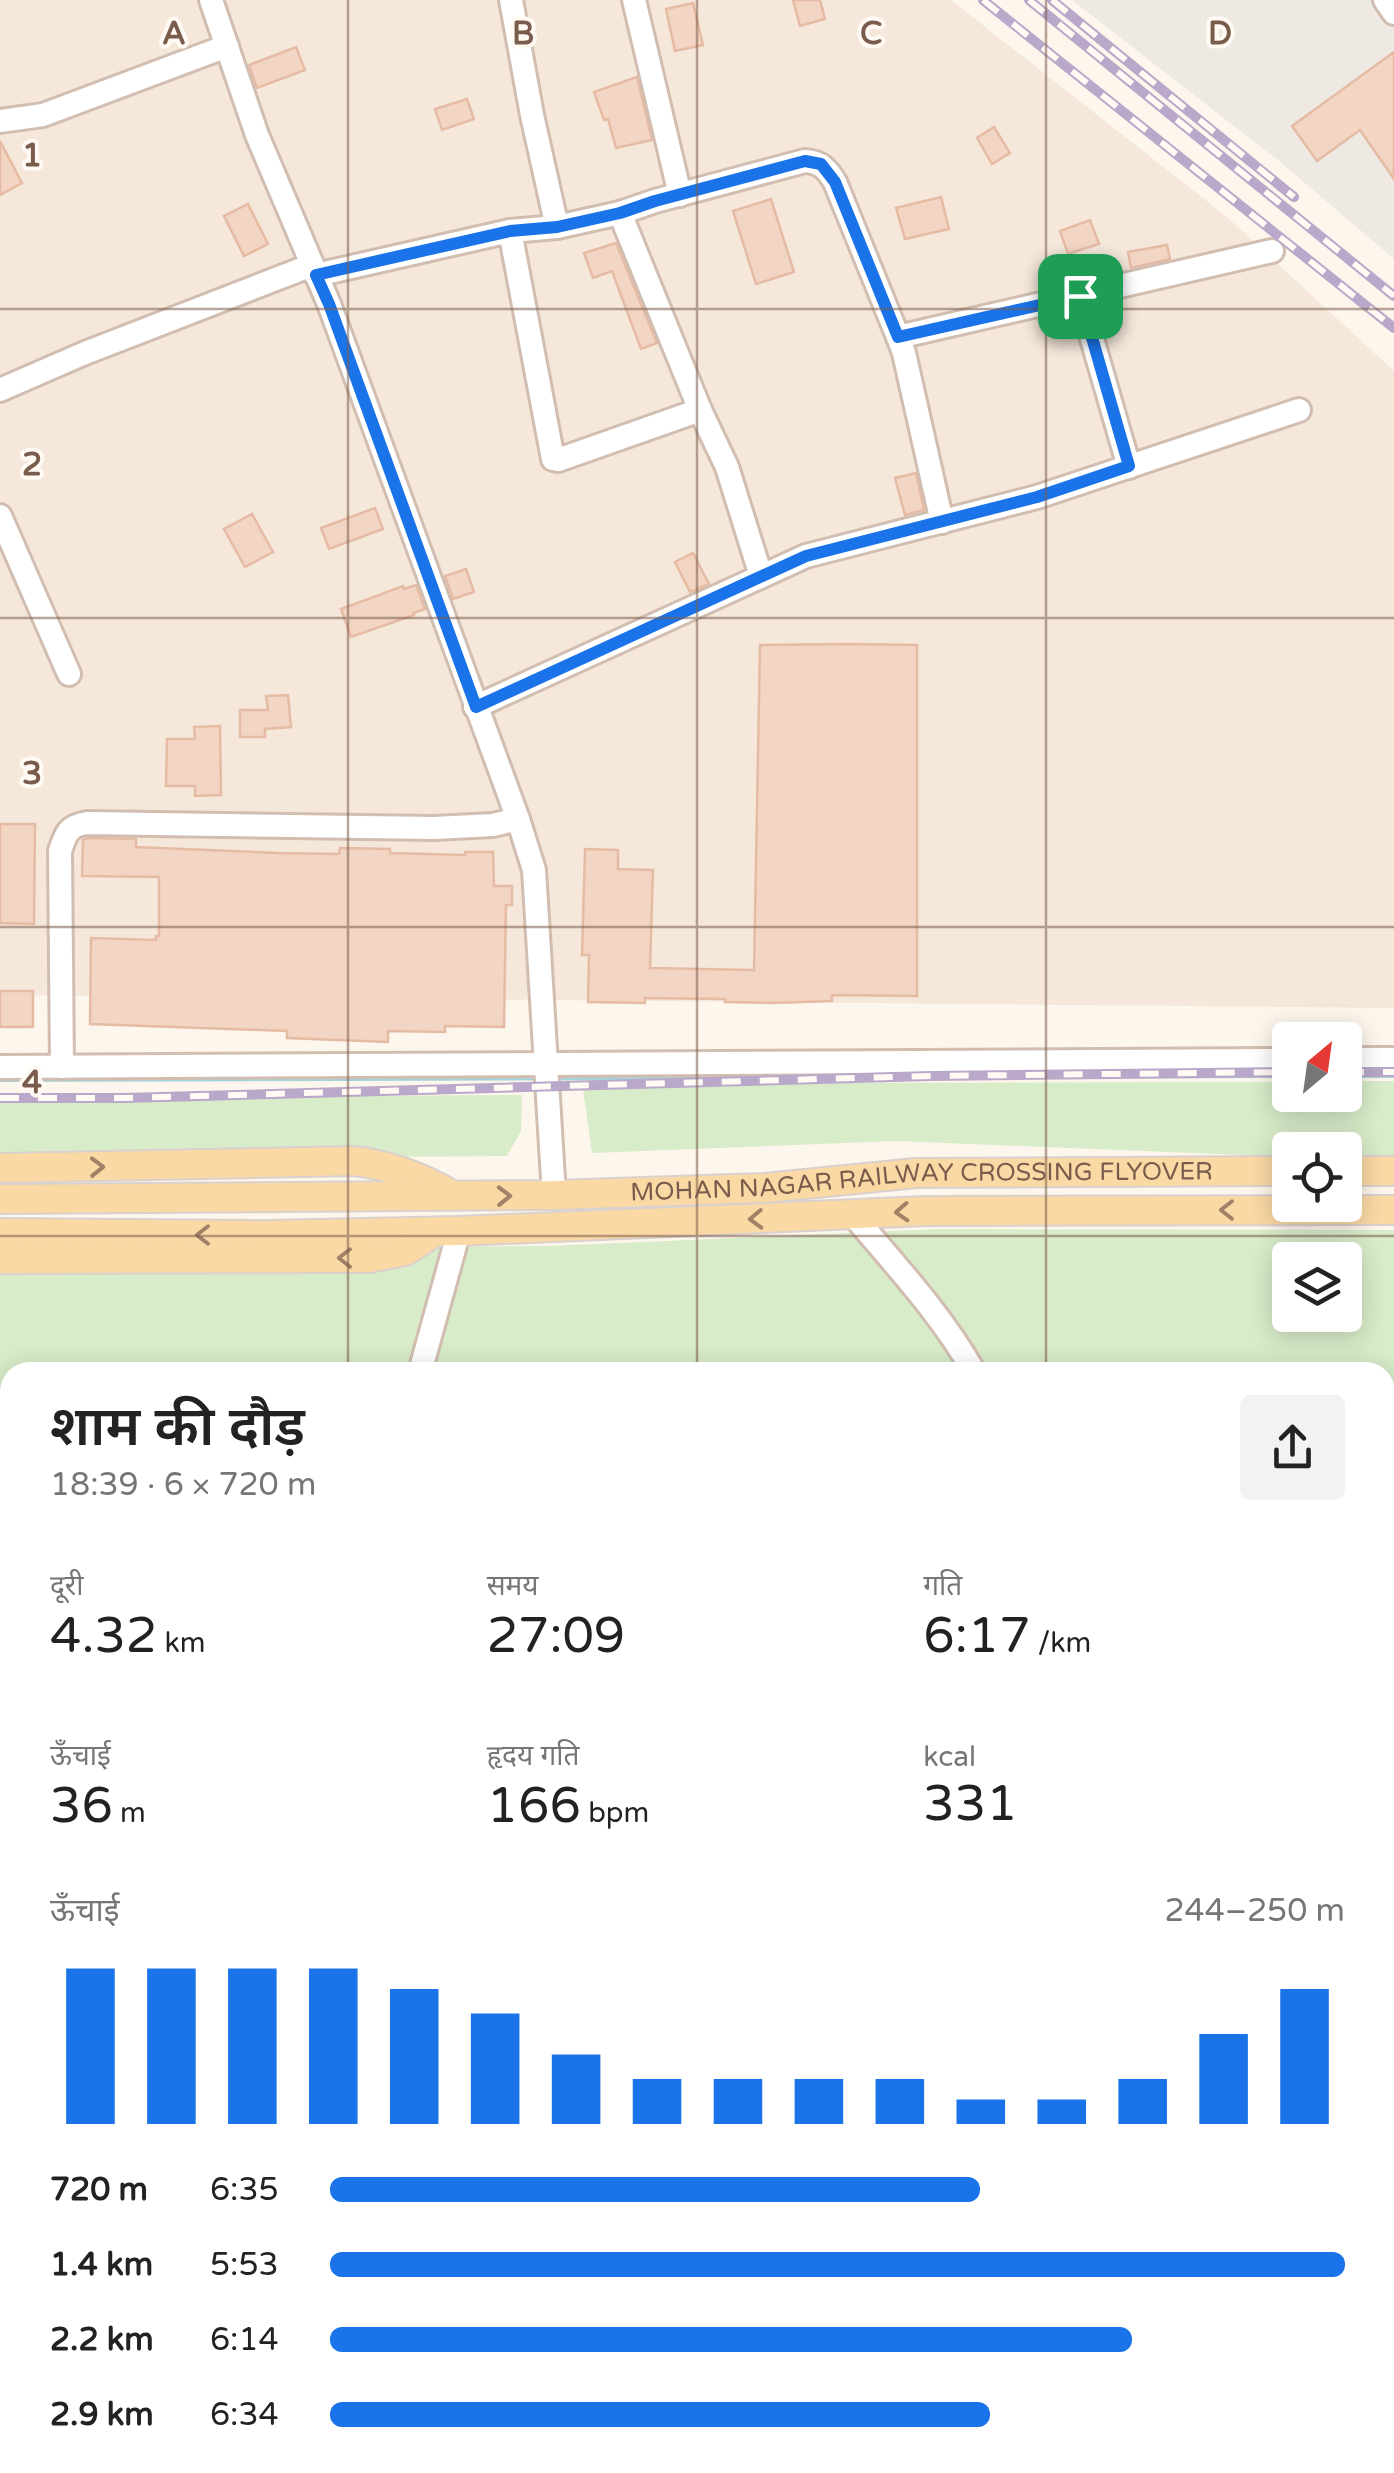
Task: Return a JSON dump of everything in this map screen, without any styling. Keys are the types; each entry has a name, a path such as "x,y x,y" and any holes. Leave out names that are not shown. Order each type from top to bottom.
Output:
{"main road":[{"path":"0,1168 372,1163 413,1175 454,1196"},
{"name":"MOHAN NAGAR RAILWAY CROSSING FLYOVER","path":"0,1199 554,1195 765,1188 916,1173 1272,1171"},
{"path":"1362,1171 1394,1171"},
{"name":"MOHAN NAGAR RAILWAY CROSSING FLYOVER","path":"0,1233 370,1233 926,1211 1394,1210"},
{"path":"0,1259 369,1258 405,1251 448,1231"}],"street":[{"path":"511,0 557,227"},
{"path":"634,0 680,195"},
{"path":"1385,0 1394,13"},
{"path":"217,1 227,46 258,135 336,322 534,870 554,1195"},
{"path":"0,120 43,115 227,46"},
{"path":"0,390 84,353 314,270 510,231 557,227 805,161 821,164 835,182 898,337 942,522"},
{"path":"620,213 727,468 761,576"},
{"path":"510,231 553,459 700,410"},
{"path":"898,337 1272,251"},
{"path":"1080,296 1129,466"},
{"path":"476,707 806,556 1037,497 1299,410"},
{"path":"0,516 68,674"},
{"path":"62,1067 60,851 75,825 434,828 518,819"},
{"path":"1362,1059 1394,1059"},
{"path":"0,1067 1272,1060"},
{"path":"853,1215 928,1303 968,1362"},
{"path":"422,1362 448,1231"}],"shaded area":[{"path":"0,0 951,0 1227,217 1394,371 1394,1008 0,995"},
{"path":"1072,0 1394,0 1394,259 1284,165"}],"green space":[{"path":"1362,1081 1394,1081 1394,1157 1362,1158 1362,1132 1272,1132 1272,1156 896,1141 592,1153 583,1089 805,1083 1272,1082 1272,1112 1362,1112"},
{"path":"522,1095 521,1131 507,1156 0,1160 0,1098"},
{"path":"939,1229 1394,1230 1394,1362 0,1362 0,1248 551,1246"}],"building":[{"path":"793,0 820,0 825,19 800,26"},
{"path":"693,3 703,45 675,51 666,9"},
{"path":"296,47 305,70 257,88 249,65"},
{"path":"1394,52 1394,179 1360,130 1317,161 1292,126"},
{"path":"637,77 652,140 616,148 608,119 604,120 594,92"},
{"path":"467,99 474,119 442,130 435,109"},
{"path":"994,127 1010,153 992,164 977,138"},
{"path":"0,141 22,183 0,195"},
{"path":"941,197 949,229 905,239 896,208"},
{"path":"771,199 794,272 756,284 733,211"},
{"path":"248,204 268,244 244,256 224,216"},
{"path":"1090,220 1099,244 1068,254 1060,231"},
{"path":"616,243 657,343 641,349 612,271 593,278 584,253"},
{"path":"1167,245 1170,259 1131,268 1128,252"},
{"path":"916,473 924,510 905,515 895,478"},
{"path":"375,508 383,529 329,549 321,528"},
{"path":"252,514 273,552 245,567 224,529"},
{"path":"693,553 709,584 690,592 675,562"},
{"path":"466,569 474,592 453,599 445,576"},
{"path":"416,585 425,609 351,637 341,609 403,586 404,589"},
{"path":"760,645 917,645 917,996 832,995 832,1001 773,1003 645,998 645,1003 588,1002 589,955 582,955 585,849 618,850 618,869 653,870 650,968 754,970"},
{"path":"288,695 291,727 265,729 265,737 240,737 240,710 268,710 266,696"},
{"path":"220,726 221,795 195,796 195,786 166,786 167,739 195,739 194,727"},
{"path":"0,824 35,824 34,924 0,923"},
{"path":"136,839 136,847 279,853 339,854 340,848 465,855 493,852 494,886 512,886 512,905 506,905 504,1027 445,1026 445,1032 388,1031 388,1042 287,1038 287,1031 90,1024 91,938 156,940 159,877 82,876 83,840"},
{"path":"0,991 33,991 33,1027 0,1027"}],"waterway":[{"path":"0,1079 1272,1075"},
{"path":"1362,1075 1394,1075"}],"railway":[{"path":"983,0 1394,328"},
{"path":"1029,0 1394,296"},
{"path":"1052,0 1294,197"},
{"path":"0,1098 931,1076 1272,1072"},
{"path":"1362,1072 1394,1072"}],"route":[{"path":"805,161 821,164 835,182 898,337 1080,296 1129,466 1037,497 806,556 476,707 316,275 510,231 557,227 620,213 805,161"}]}
